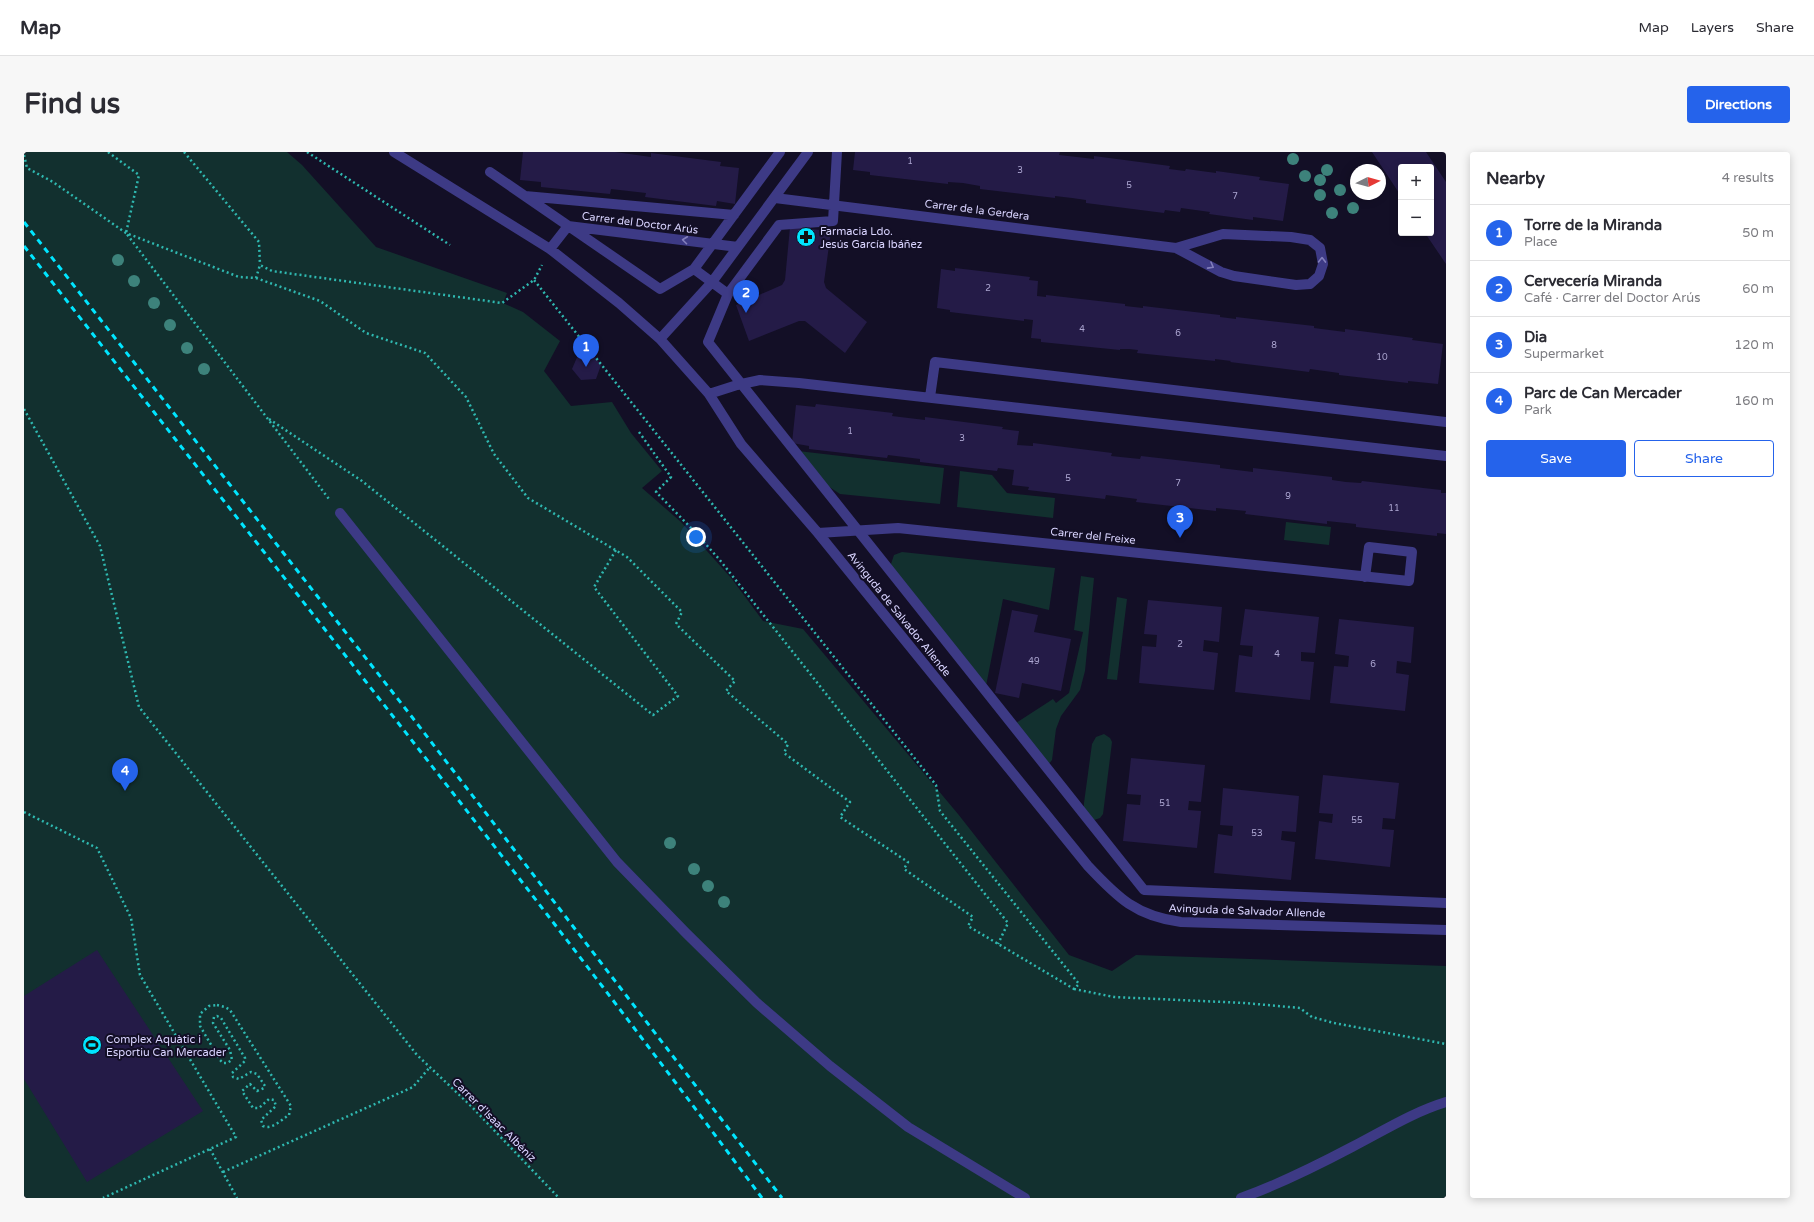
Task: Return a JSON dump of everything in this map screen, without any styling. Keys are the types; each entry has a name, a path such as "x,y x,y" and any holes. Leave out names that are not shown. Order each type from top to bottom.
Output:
{"street":[{"name":"Avinguda de Salvador Allende","path":"394,152 550,249 619,303 660,340 709,394 741,444 818,532 1088,866 1126,903 1143,913 1161,919 1182,922 1446,930"},
{"path":"490,172 660,289 694,269 780,152"},
{"path":"660,340 712,282 808,152"},
{"path":"837,152 833,221 779,225 728,294 708,342 1144,890 1446,902"},
{"path":"524,196 734,215"},
{"name":"Carrer de la Gerdera","path":"775,198 834,204 1176,248 1221,272 1234,276 1296,285 1310,284 1319,276 1323,264 1320,248 1310,240 1291,237 1224,234 1176,248"},
{"name":"Carrer del Doctor Arús","path":"550,249 568,226 738,247"},
{"path":"694,269 728,294"},
{"path":"930,397 935,362 1446,422"},
{"path":"709,394 760,380 791,382 1446,456"},
{"path":"340,513 617,862 686,933 763,1008 830,1066 908,1127 1026,1198"},
{"name":"Carrer del Freixe","path":"818,532 898,528 1365,577 1409,581 1412,552 1369,547 1365,577"},
{"path":"1241,1198 1268,1188 1321,1164 1424,1109 1446,1102"}],"path":[{"path":"108,152 139,175 126,233 340,513"},
{"path":"184,152 259,242 260,265 256,278"},
{"path":"307,152 450,245"},
{"path":"24,155 27,168 53,182 126,233 239,277 256,278 320,301 366,333 425,353 466,397 494,454 528,498 627,557 682,612 676,624 735,680 726,690 788,744 784,753 850,802 840,816 908,862 904,869 973,917 968,926 1074,989 1114,997 1244,1003 1300,1008 1312,1017 1334,1023 1446,1044"},
{"path":"260,265 272,271 502,303 534,280 550,249"},
{"path":"534,280 936,785 940,811 1079,984 1074,989"},
{"name":"Carrer d'Isaac Albéniz","path":"24,410 100,546 139,707 417,1055 470,1105 559,1198"},
{"path":"267,418 362,481 653,715 678,696 594,587 616,550"},
{"path":"639,432 671,477 656,492 719,559 1008,923 998,944"},
{"path":"24,812 97,848 131,918 140,975 236,1137 103,1198"},
{"path":"217,1005 230,1010 291,1106 289,1115 272,1126 266,1128 263,1126 261,1120 275,1109 276,1106 274,1100 269,1099 259,1108 253,1108 242,1091 250,1084 257,1091 264,1088 265,1086 258,1074 251,1072 239,1080 233,1078 232,1073 245,1061 246,1058 221,1018 217,1016 214,1017 213,1023 233,1057 232,1060 227,1063 220,1060 200,1026 200,1014 209,1006 217,1005"},
{"path":"223,1172 413,1087 430,1067"},
{"path":"210,1148 237,1198"}],"green space":[{"path":"24,152 287,152 302,165 376,247 507,293 503,303 523,312 560,341 544,371 571,406 612,402 631,433 662,471 642,488 681,522 732,579 763,621 803,629 958,814 1069,955 1112,971 1136,955 1446,966 1446,1198 24,1198"},
{"path":"798,451 944,468 940,504 840,494 825,484"},
{"path":"960,471 992,475 1007,493 1055,498 1053,518 957,507"},
{"path":"1286,522 1331,527 1329,545 1284,540"},
{"path":"902,552 1055,568 1049,610 1003,599 986,686 894,572 891,564 894,555"},
{"path":"1081,576 1094,578 1085,671 1080,690 1061,716 1056,729 1052,760 1048,765 1016,723 1053,699 1056,703 1069,693 1083,632 1074,630"},
{"path":"1117,597 1127,599 1117,680 1107,679"},
{"path":"1104,734 1110,738 1112,742 1103,814 1100,818 1094,820 1084,812 1084,803 1092,744 1096,737"}],"building":[{"path":"523,152 615,152 651,157 651,153 721,162 720,166 739,168 735,204 717,201 716,206 645,197 646,193 611,189 610,194 541,187 541,182 520,180"},
{"path":"855,152 1060,152 1059,155 1094,159 1094,156 1170,166 1169,169 1185,171 1186,169 1216,173 1216,171 1260,177 1259,180 1289,184 1283,221 1253,217 1253,220 1209,214 1210,212 1181,208 1180,212 1165,210 1164,213 1086,203 1086,200 1072,198 1055,196 1055,198 980,189 980,186 963,183 948,182 948,184 870,175 870,172 853,170"},
{"path":"1372,152 1426,152 1434,164 1398,164 1398,191 1386,173 1386,164 1380,164"},
{"path":"1434,164 1446,182 1446,264 1427,236 1434,236"},
{"path":"790,227 831,231 824,282 826,288 867,322 845,353 805,321 799,321 749,341 736,305 782,285 785,280"},
{"path":"955,268 1030,277 1029,280 1038,281 1037,296 1046,297 1046,295 1125,304 1125,306 1143,308 1143,306 1220,315 1220,317 1236,319 1236,317 1314,326 1314,328 1345,332 1345,329 1413,338 1412,340 1443,344 1438,384 1408,381 1408,383 1339,375 1339,373 1310,369 1309,372 1215,359 1215,361 1137,353 1138,350 1129,349 1120,350 1041,342 1041,339 1031,338 1033,320 1024,319 1024,321 950,312 950,310 937,308 941,269 955,271"},
{"path":"592,353 601,365 596,379 581,380 572,369 578,355"},
{"path":"816,404 893,413 892,416 925,420 925,417 1003,427 1002,429 1019,431 1017,445 1033,446 1033,443 1112,453 1111,456 1140,459 1141,456 1220,465 1220,468 1253,472 1253,468 1332,477 1332,480 1346,482 1361,483 1362,481 1441,490 1441,493 1446,493 1446,534 1437,533 1437,536 1356,527 1356,524 1327,521 1327,524 1245,514 1246,511 1216,508 1216,511 1136,502 1137,499 1106,495 1105,499 1028,490 1029,487 1012,485 1014,470 998,468 997,471 920,462 920,459 888,455 887,458 809,449 809,446 792,443 796,405 815,407"},
{"path":"1148,600 1222,607 1219,642 1204,640 1203,651 1218,653 1214,690 1139,683 1142,646 1156,647 1157,635 1144,634"},
{"path":"1245,609 1319,617 1315,653 1301,652 1301,661 1314,662 1310,700 1235,692 1239,655 1252,657 1253,646 1240,645"},
{"path":"1012,610 1038,615 1034,632 1071,639 1061,691 1022,683 1019,698 995,693"},
{"path":"1339,619 1414,627 1411,663 1397,661 1396,673 1409,675 1405,711 1330,703 1334,666 1348,667 1349,656 1335,654"},
{"path":"1131,758 1205,765 1201,802 1189,801 1188,810 1201,811 1197,848 1123,841 1127,804 1140,805 1141,795 1127,794"},
{"path":"1323,775 1399,783 1395,819 1383,818 1382,829 1394,830 1390,867 1315,859 1319,821 1332,823 1333,814 1319,813"},
{"path":"1223,788 1299,796 1296,832 1282,831 1281,840 1295,842 1291,880 1214,873 1218,834 1232,836 1233,826 1220,825"},
{"name":"Complex Aquàtic i Esportiu Can Mercader","path":"97,950 203,1111 87,1182 24,1079 24,996"}],"railway":[{"path":"24,222 412,717 782,1198"},
{"path":"24,246 489,839 762,1198"}],"place":[{"name":"Farmacia Ldo. Jesús García Ibáñez","path":"806,237"},
{"name":"Cervecería Miranda","path":"746,313"},
{"name":"Torre de la Miranda","path":"586,367"},
{"name":"Dia","path":"1180,538"},
{"name":"Parc de Can Mercader","path":"125,791"},
{"name":"Complex Aquàtic i Esportiu Can Mercader","path":"92,1045"}]}
